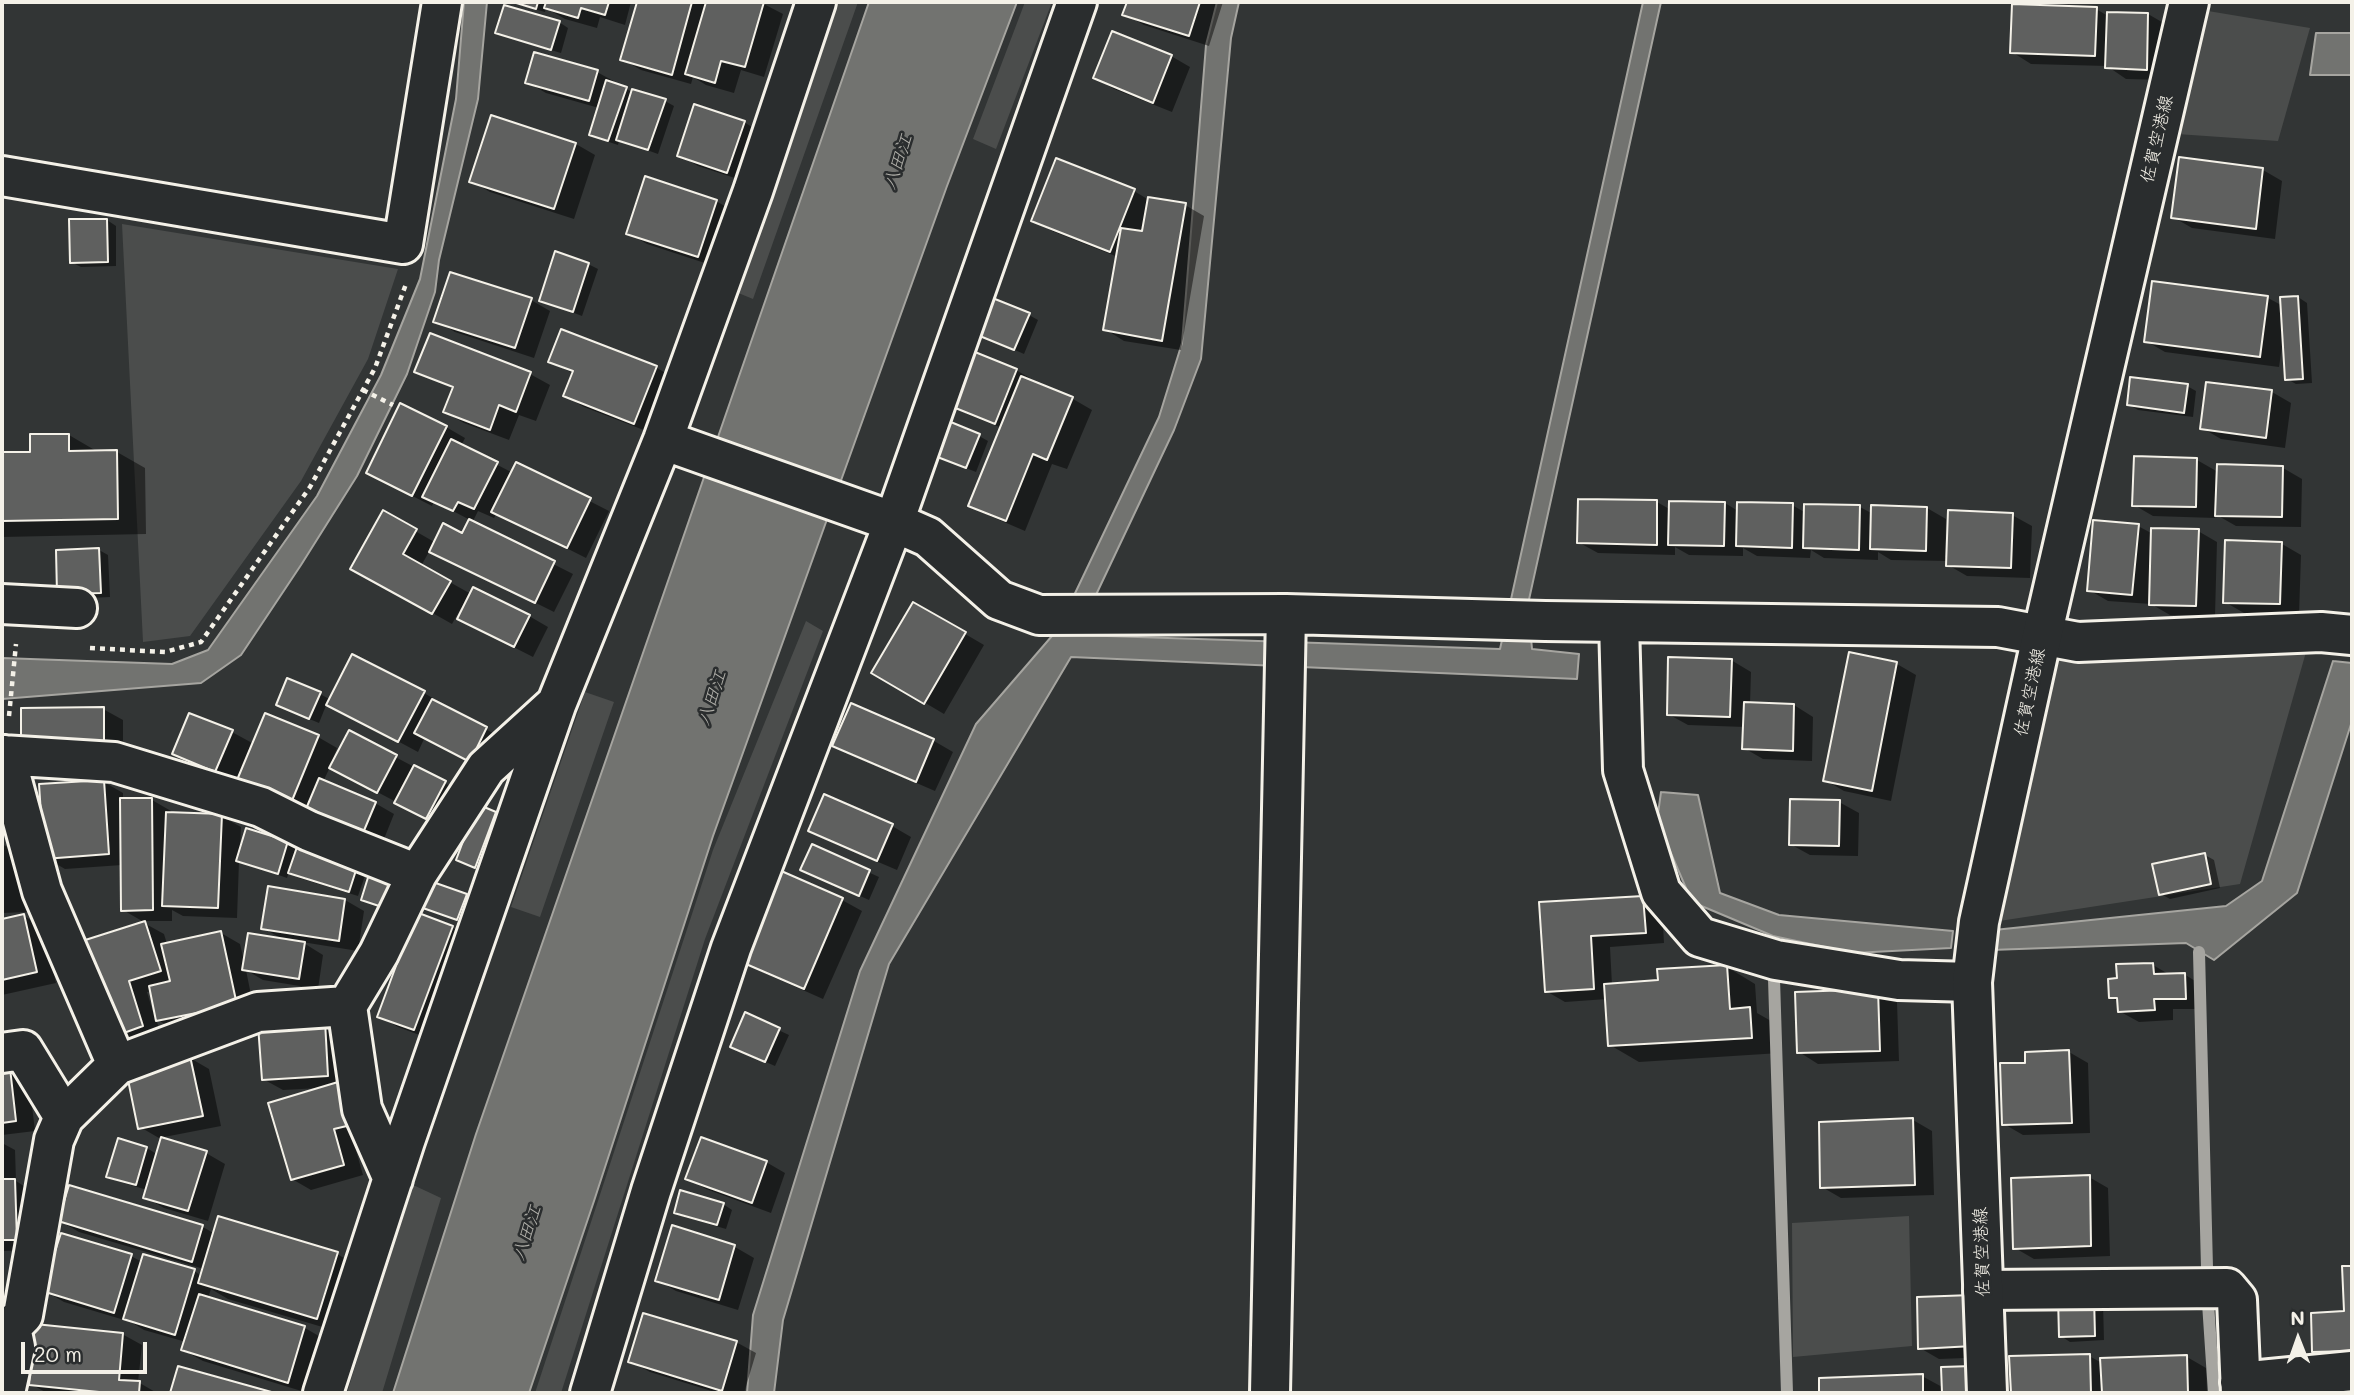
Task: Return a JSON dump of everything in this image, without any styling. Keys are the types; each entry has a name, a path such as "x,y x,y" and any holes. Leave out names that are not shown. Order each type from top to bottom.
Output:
{"street":[{"path":"2,176 403,244 442,2"},
{"path":"323,1393 393,1179 556,705 663,440 753,191 816,2"},
{"path":"590,1393 651,1191 731,948 894,522 1077,2"},
{"name":"佐賀空港線","path":"1987,1393 1972,982 1979,922 2042,636 2189,2"},
{"path":"663,440 894,522 928,537 999,600 1039,615 1286,614 1486,620 1998,627 2078,642 2321,632 2352,635"},
{"path":"2,604 78,608"},
{"path":"1270,1393 1286,614"},
{"path":"1619,622 1623,770 1661,892 1700,937 1776,960 1899,981 1972,982"},
{"path":"393,1179 362,1109 347,1006 379,953 417,874 486,768 556,705"},
{"path":"117,1065 43,891 3,755 114,762 261,807 309,831 417,874"},
{"path":"5,1393 15,1347 7,1327 23,1315 54,1140 64,1116 117,1065 258,1012 347,1006"},
{"path":"2,1052 23,1049 64,1116"},
{"path":"1983,1290 2227,1288 2237,1300 2241,1387 2352,1371"}],"path":[{"path":"87,648 165,652 201,642 310,487 375,368 411,271 403,244"},
{"path":"363,390 393,405"},
{"path":"9,643 28,644"},
{"path":"9,710 16,643"}],"shaded area":[{"path":"835,2 858,2 753,299 731,290"},
{"path":"1025,2 1052,2 996,149 973,139"},
{"path":"2202,10 2310,28 2278,141 2177,134"},
{"path":"122,224 398,269 368,359 301,481 190,636 143,642"},
{"path":"806,621 823,631 705,939 561,1393 535,1393 713,850"},
{"path":"2308,645 2240,884 1993,922 2059,657"},
{"path":"585,692 614,702 540,917 511,907"},
{"path":"411,1184 441,1198 382,1393 347,1393"},
{"path":"1909,1216 1912,1346 1793,1357 1792,1223"}],"water":[{"path":"464,2 487,2 478,99 439,260 435,292 407,374 357,476 301,565 241,655 201,683 2,699 2,658 172,664 208,650 317,496 381,375 420,279 456,99"},
{"name":"八田江","path":"869,2 1017,2 947,186 713,836 529,1393 393,1393 476,1134"},
{"path":"1217,2 1239,2 1231,38 1201,359 1174,430 1077,635 1500,649 1643,2 1661,2 1528,604 1532,649 1579,654 1577,679 1071,657 889,964 783,1320 774,1393 747,1393 753,1315 860,971 976,724 1058,629 1159,417 1182,343 1206,45"},
{"path":"2316,33 2352,33 2352,75 2310,75"},
{"path":"2333,661 2352,663 2352,721 2297,893 2214,960 2186,943 1991,950 1994,930 2226,906 2262,881"},
{"path":"1661,792 1698,795 1720,893 1779,915 1953,931 1951,948 1853,953 1773,936 1692,902 1657,821"}],"building":[{"path":"513,2 538,2 536,9"},
{"path":"546,2 609,2 605,15 581,8 578,18 544,8"},
{"path":"637,2 692,2 672,75 620,60"},
{"path":"706,2 764,2 745,67 721,61 715,83 685,74"},
{"path":"1127,2 1200,2 1189,36 1122,15"},
{"path":"2012,4 2097,7 2095,56 2010,53"},
{"path":"504,5 560,21 551,50 495,33"},
{"path":"2107,12 2148,13 2147,70 2105,68"},
{"path":"1112,31 1172,55 1153,103 1093,78"},
{"path":"534,52 598,70 589,101 525,83"},
{"path":"606,80 627,87 608,141 589,135"},
{"path":"632,89 666,99 648,150 616,140"},
{"path":"694,104 745,121 727,173 677,156"},
{"path":"491,115 576,143 554,209 469,182"},
{"path":"2179,157 2263,168 2256,229 2171,218"},
{"path":"1056,158 1135,189 1110,252 1031,221"},
{"path":"645,176 717,200 698,257 626,234"},
{"path":"1148,197 1186,203 1162,341 1103,330 1121,228 1142,231"},
{"path":"69,219 107,219 108,262 70,263"},
{"path":"555,251 589,263 573,312 539,301"},
{"path":"450,272 532,298 515,348 433,322"},
{"path":"2152,281 2268,296 2260,357 2144,342"},
{"path":"985,295 1030,313 1014,350 970,332"},
{"path":"2298,296 2303,379 2285,380 2280,297"},
{"path":"561,329 657,366 634,424 563,396 573,371 548,362"},
{"path":"430,333 531,372 516,412 499,405 490,430 443,412 453,387 414,372"},
{"path":"970,350 1017,369 995,424 948,405"},
{"path":"1021,376 1073,397 1047,460 1033,454 1006,521 968,506"},
{"path":"2130,377 2188,384 2184,413 2127,405"},
{"path":"2206,382 2272,390 2266,438 2200,429"},
{"path":"400,403 447,426 412,496 366,473"},
{"path":"941,418 980,434 966,468 927,453"},
{"path":"30,434 69,434 69,451 117,450 118,519 2,521 2,452 30,452"},
{"path":"451,439 498,462 474,509 458,502 453,511 422,497"},
{"path":"2134,456 2197,458 2196,507 2132,506"},
{"path":"516,462 591,498 567,548 491,512"},
{"path":"2217,464 2283,466 2282,517 2215,516"},
{"path":"1578,499 1657,500 1657,545 1577,543"},
{"path":"1669,501 1725,502 1724,546 1668,545"},
{"path":"1737,502 1793,503 1792,548 1736,546"},
{"path":"1804,504 1860,505 1859,550 1803,548"},
{"path":"1871,505 1927,507 1926,551 1870,549"},
{"path":"383,510 417,529 403,554 451,581 432,614 350,569"},
{"path":"1948,510 2013,513 2011,568 1946,566"},
{"path":"469,519 555,561 535,603 429,552 443,523 462,533"},
{"path":"2093,520 2139,524 2132,595 2087,591"},
{"path":"2151,528 2199,529 2196,606 2149,605"},
{"path":"2225,540 2282,542 2280,604 2223,603"},
{"path":"99,548 101,593 57,594 56,550"},
{"path":"473,587 530,615 514,647 457,619"},
{"path":"913,602 966,632 924,704 871,673"},
{"path":"1849,652 1897,662 1872,791 1823,781"},
{"path":"352,654 425,691 398,742 326,705"},
{"path":"1668,657 1732,659 1730,717 1667,715"},
{"path":"287,678 321,692 309,719 276,705"},
{"path":"432,699 487,727 470,762 414,733"},
{"path":"1744,702 1794,704 1793,751 1742,749"},
{"path":"851,703 934,739 916,782 832,746"},
{"path":"104,707 104,742 21,742 21,708"},
{"path":"189,713 233,730 215,772 172,754"},
{"path":"265,713 319,735 291,803 237,780"},
{"path":"349,730 397,755 377,793 329,768"},
{"path":"414,765 446,781 426,819 394,803"},
{"path":"319,778 376,802 360,840 303,816"},
{"path":"104,780 109,854 44,859 39,784"},
{"path":"824,794 893,824 877,861 808,831"},
{"path":"120,798 152,798 153,910 121,911"},
{"path":"1790,799 1840,800 1839,846 1789,845"},
{"path":"477,804 496,812 475,868 456,860"},
{"path":"166,812 222,814 218,908 162,906"},
{"path":"246,828 288,841 278,874 236,861"},
{"path":"298,844 358,864 349,892 288,873"},
{"path":"812,844 870,870 859,896 800,870"},
{"path":"2205,853 2211,884 2159,895 2152,864"},
{"path":"779,870 843,898 804,989 739,961"},
{"path":"370,871 394,878 385,908 361,900"},
{"path":"430,881 467,894 457,920 420,907"},
{"path":"268,886 345,899 339,941 261,929"},
{"path":"1643,896 1646,933 1591,936 1594,989 1545,992 1539,902"},
{"path":"416,912 453,926 414,1030 377,1017"},
{"path":"24,914 37,972 2,980 2,919"},
{"path":"145,921 161,971 129,981 143,1026 110,1038 79,942"},
{"path":"221,931 237,1005 156,1021 149,986 170,981 161,944"},
{"path":"248,933 305,942 299,979 242,970"},
{"path":"2153,963 2154,974 2185,973 2186,999 2154,999 2155,1010 2118,1012 2117,998 2109,998 2108,979 2117,978 2116,964"},
{"path":"1727,965 1730,1009 1750,1007 1752,1038 1608,1046 1604,984 1658,980 1657,969"},
{"path":"1878,989 1880,1051 1797,1053 1795,992"},
{"path":"745,1012 780,1028 765,1062 730,1047"},
{"path":"325,1021 328,1076 262,1080 258,1025"},
{"path":"2069,1050 2072,1123 2002,1125 2000,1063 2025,1063 2025,1052"},
{"path":"190,1056 203,1116 138,1129 126,1070"},
{"path":"10,1068 16,1121 2,1123 2,1069"},
{"path":"338,1082 351,1125 334,1129 344,1165 291,1180 268,1103"},
{"path":"1913,1118 1915,1185 1820,1188 1819,1122"},
{"path":"161,1137 207,1151 188,1211 143,1198"},
{"path":"701,1137 767,1161 752,1203 685,1179"},
{"path":"118,1138 147,1147 136,1185 106,1177"},
{"path":"2090,1175 2091,1246 2013,1249 2011,1178"},
{"path":"2,1179 15,1179 17,1240 2,1240"},
{"path":"69,1185 203,1225 192,1262 58,1221"},
{"path":"680,1190 724,1203 717,1225 674,1213"},
{"path":"218,1216 338,1252 317,1319 198,1283"},
{"path":"672,1225 735,1245 719,1300 655,1281"},
{"path":"61,1233 132,1254 114,1313 42,1291"},
{"path":"143,1254 195,1269 175,1335 123,1319"},
{"path":"2342,1266 2352,1266 2352,1351 2312,1352 2311,1313 2344,1311"},
{"path":"199,1294 305,1326 288,1383 181,1350"},
{"path":"1972,1295 1973,1346 1918,1349 1917,1297"},
{"path":"2094,1296 2095,1336 2059,1337 2058,1297"},
{"path":"643,1313 737,1341 722,1391 628,1362"},
{"path":"35,1324 123,1333 119,1380 140,1381 139,1393 109,1393 29,1385"},
{"path":"2090,1354 2091,1393 2011,1393 2009,1356"},
{"path":"2187,1355 2188,1393 2102,1393 2100,1358"},
{"path":"178,1366 275,1393 170,1393"},
{"path":"1973,1366 1973,1393 1942,1393 1941,1367"},
{"path":"1923,1374 1923,1393 1819,1393 1819,1378"}],"waterway":[{"path":"2199,952 2207,1268"},
{"path":"1774,979 1787,1393"},
{"path":"2208,1303 2214,1393"}]}
